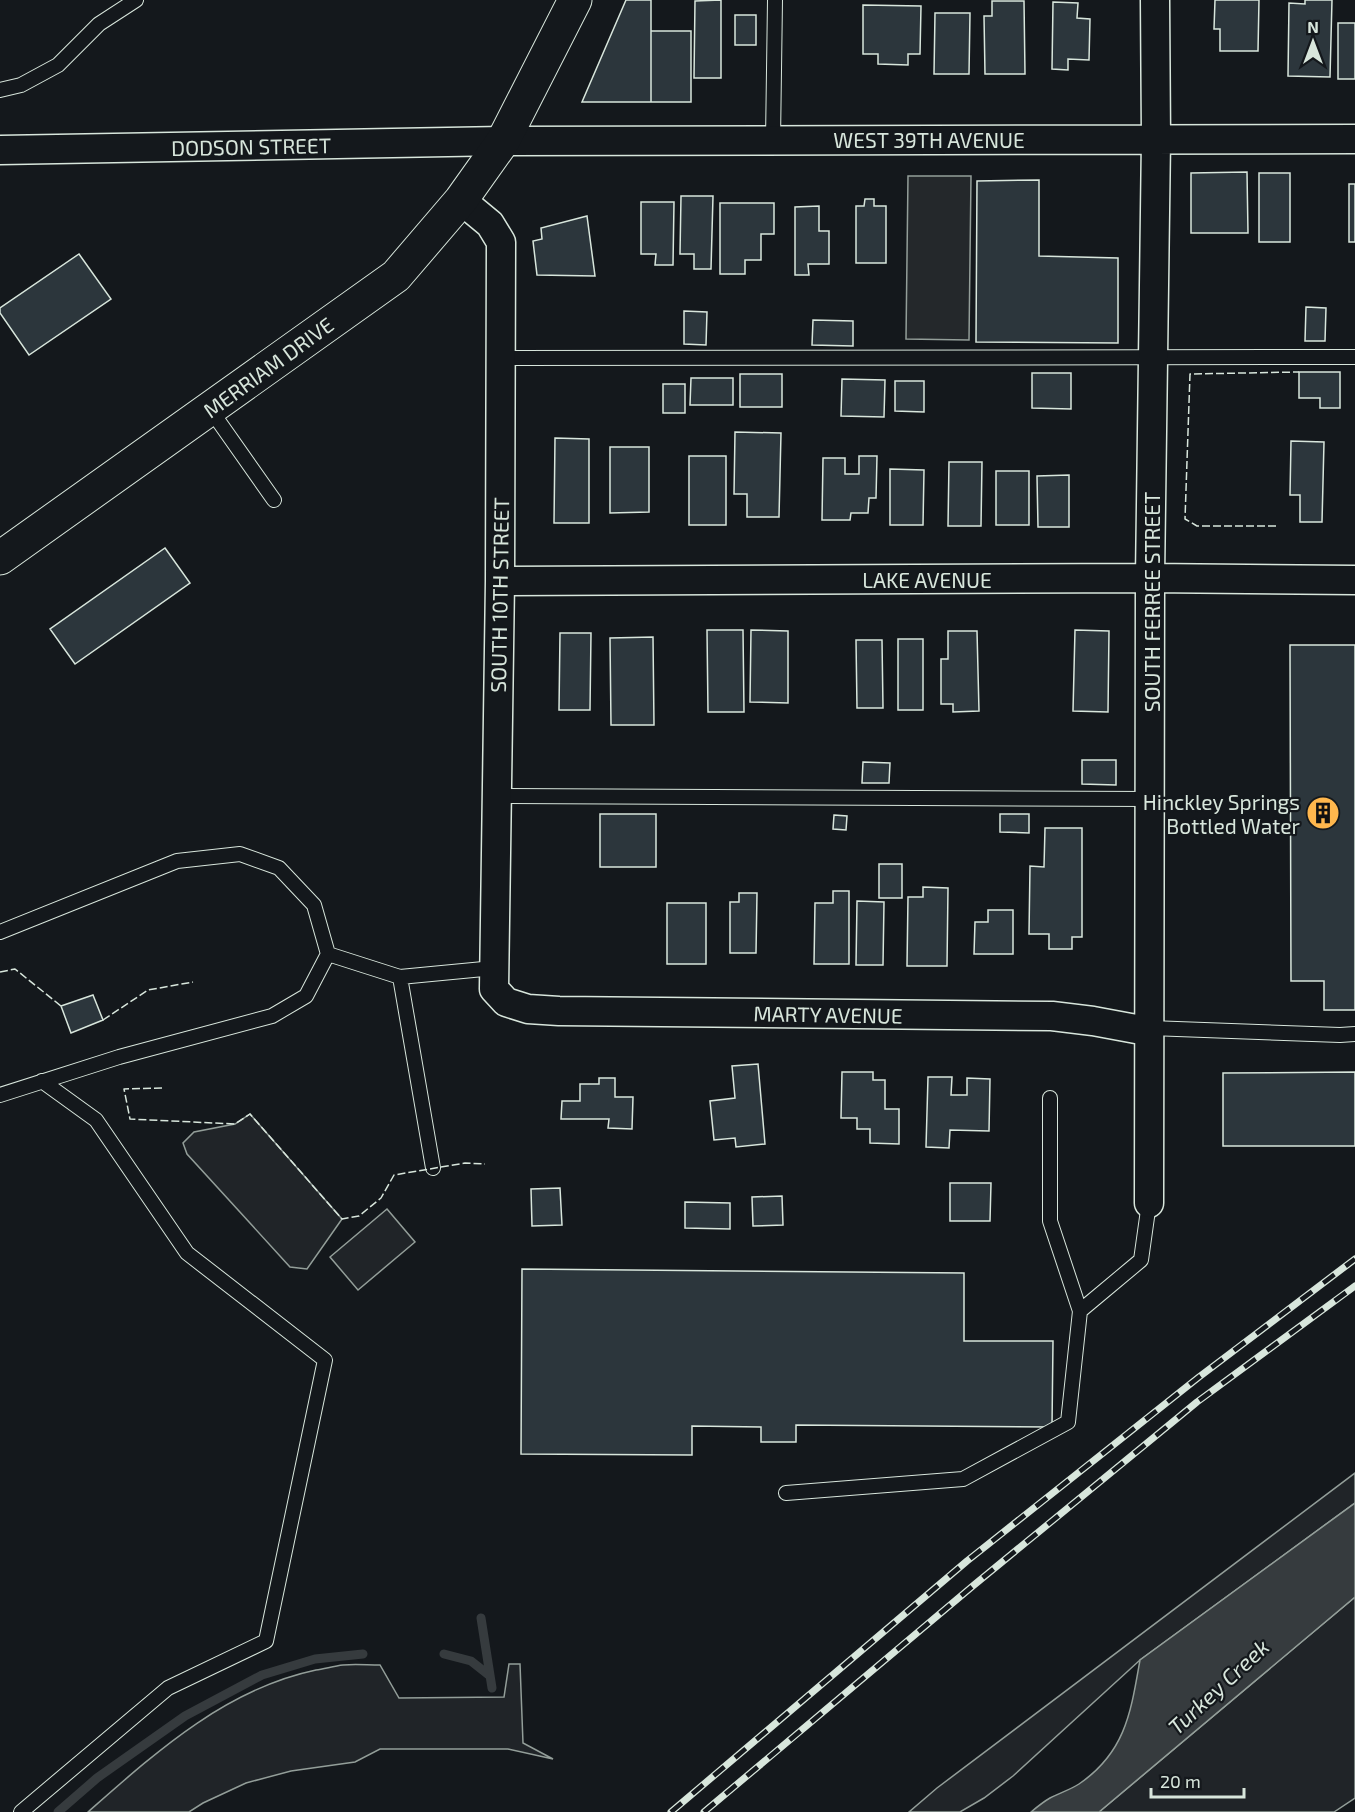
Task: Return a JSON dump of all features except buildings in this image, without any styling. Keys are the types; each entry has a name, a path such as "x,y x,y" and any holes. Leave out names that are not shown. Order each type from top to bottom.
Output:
{"main road":[{"name":"MERRIAM DRIVE","path":"0,558 396,276 461,200 503,141 575,0"}],"street":[{"name":"SOUTH FERREE STREET","path":"1149,1203 1150,578 1156,139 1155,0"},
{"name":"WEST 39TH AVENUE","path":"503,141 1355,139"},
{"name":"DODSON STREET","path":"0,150 503,141"},
{"name":"SOUTH 10TH STREET","path":"461,200 490,224 501,242 500,581 494,989 506,1002"},
{"name":"LAKE AVENUE","path":"500,581 1150,578 1355,580"},
{"name":"MARTY AVENUE","path":"506,1002 528,1008 559,1011 1052,1016 1136,1029 1150,1028"}],"lane":[{"path":"0,90 21,85 58,65 99,24 136,0"},
{"path":"773,140 775,0"},
{"path":"501,358 1355,357"},
{"path":"210,409 274,500"},
{"path":"496,796 1150,799"},
{"path":"0,932 177,861 240,854 279,868 314,905 328,954 306,996 272,1016 119,1057 0,1095"},
{"path":"328,954 400,977 494,968"},
{"path":"400,977 433,1168"},
{"path":"1150,1028 1355,1034"},
{"path":"21,1812 168,1688 266,1641 325,1360 187,1253 96,1120 42,1081"},
{"path":"786,1493 963,1479 1068,1422 1080,1311 1050,1221 1050,1098"},
{"path":"1080,1311 1141,1260 1149,1203"}],"shaded area":[{"path":"908,176 971,176 969,340 906,339"},
{"path":"250,1114 342,1219 307,1269 290,1267 187,1154 183,1143 194,1132 235,1124"},
{"path":"387,1209 415,1242 358,1290 330,1257"},
{"path":"1355,1473 1355,1503 1140,1660 1013,1776 984,1798 960,1812 909,1812 937,1788"},
{"path":"1355,1597 1355,1798 1334,1812 1099,1812"},
{"path":"509,1664 520,1664 523,1743 553,1759 508,1749 380,1749 355,1762 291,1771 246,1783 189,1812 88,1812 193,1726 251,1692 283,1679 340,1665 380,1665 399,1698 504,1697"}],"water":[{"name":"Turkey Creek","path":"1355,1503 1355,1597 1099,1812 1031,1812 1050,1798 1079,1784 1095,1772 1107,1758 1124,1729 1140,1660"}],"waterway":[{"path":"481,1618 492,1688"},
{"path":"58,1812 97,1778 185,1716 262,1675 315,1659 363,1654"},
{"path":"444,1654 471,1661 490,1676"}],"railway":[{"path":"671,1812 967,1561 1199,1377 1355,1259"},
{"path":"704,1812 974,1585 1197,1402 1355,1286"}],"fence":[{"path":"1276,526 1197,526 1185,519 1190,374 1299,372"},
{"path":"0,972 15,969 61,1006"},
{"path":"103,1020 148,990 193,982"},
{"path":"162,1088 124,1089 130,1119 235,1124 250,1114 342,1219 359,1216 381,1198 394,1175 465,1163 485,1164"}],"place":[{"name":"Hinckley Springs Bottled Water","path":"1323,813"}]}
